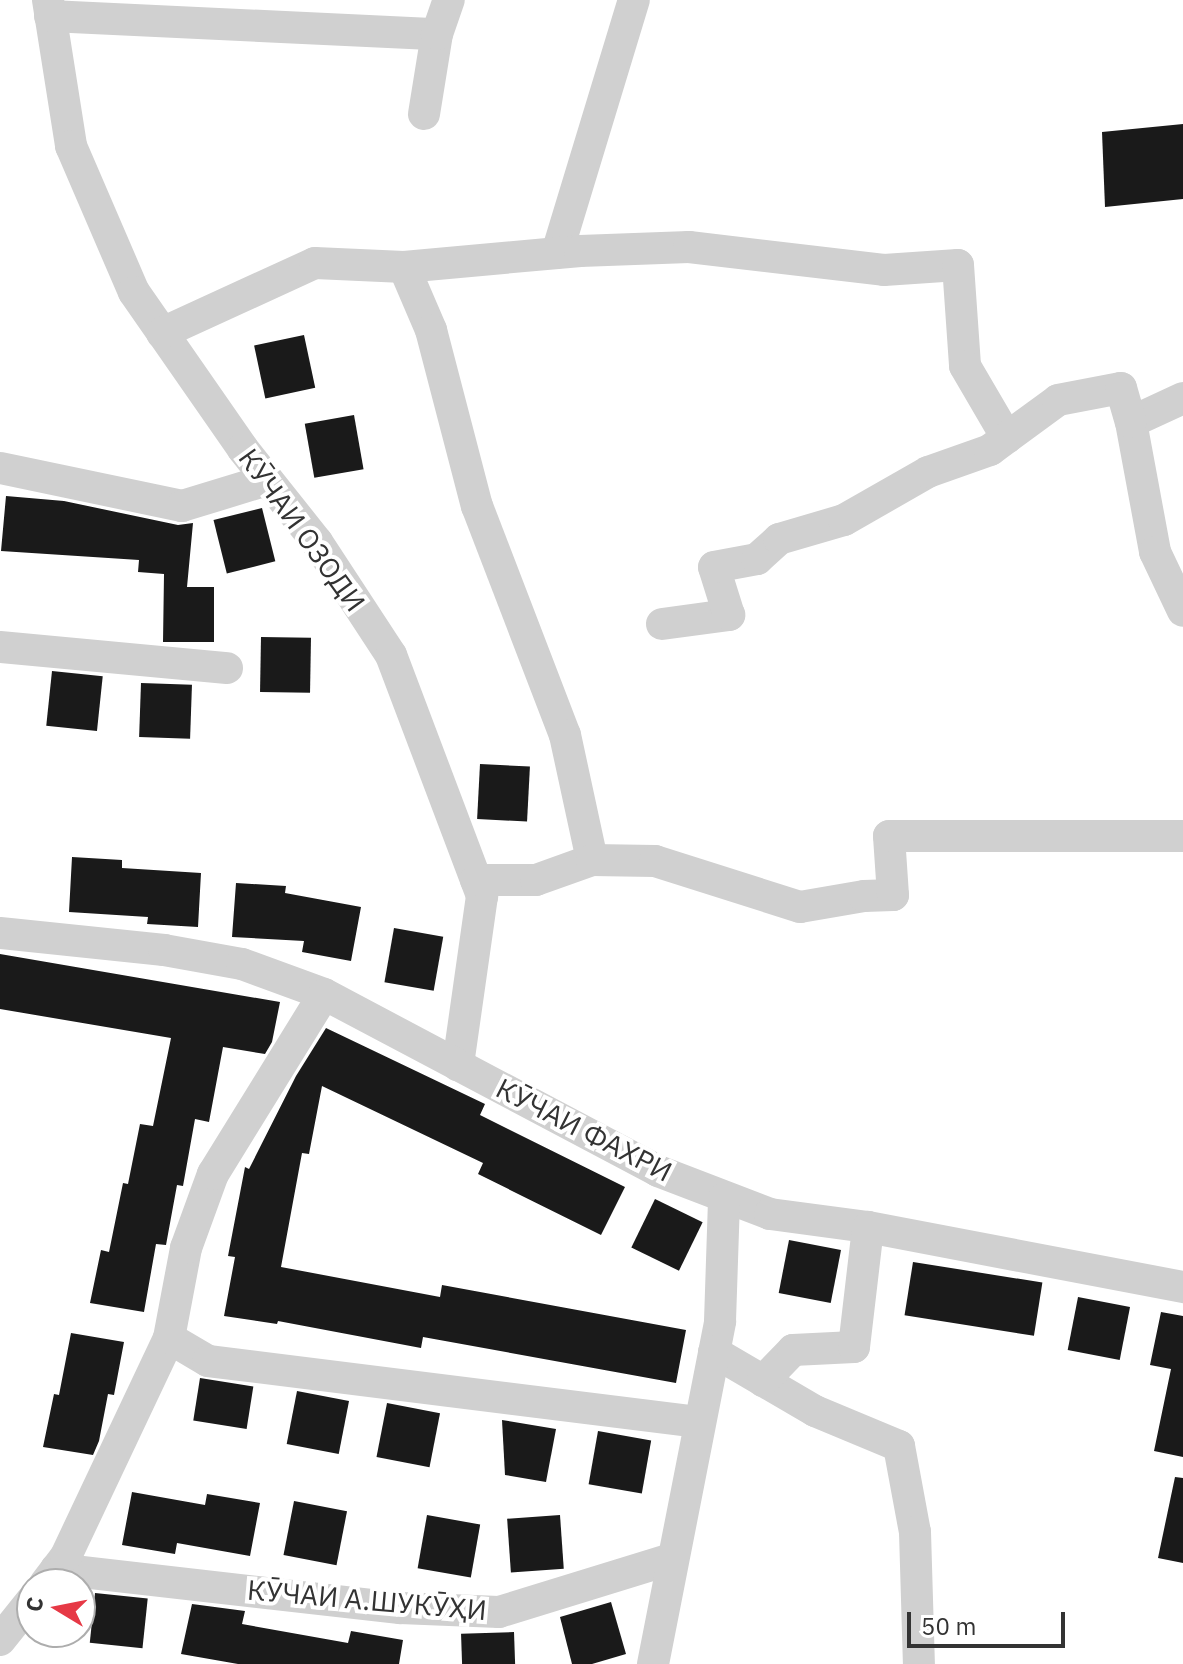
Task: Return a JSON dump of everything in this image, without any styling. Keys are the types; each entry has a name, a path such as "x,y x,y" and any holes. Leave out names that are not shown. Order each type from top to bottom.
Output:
{"street":[{"path":"424,114 437,34 449,0"},
{"path":"557,253 634,0"},
{"name":"КӮЧАИ ОЗОДИ","path":"437,34 202,11 49,8 71,146 134,292 267,480 317,542 391,655 482,896 458,1065"},
{"path":"162,333 315,263 404,267 557,253 689,247 884,270 958,265 965,366 1007,438"},
{"path":"404,267 431,330 477,506 565,735 592,860"},
{"path":"662,624 729,615 714,567 757,559 779,539 844,520 928,472 990,450 1058,400 1121,388 1131,422 1155,552 1183,611"},
{"path":"1131,422 1183,398"},
{"path":"0,468 182,506 267,480"},
{"path":"0,647 227,668"},
{"path":"476,880 536,880 592,860 655,861 800,907 893,895 889,836 1183,836"},
{"name":"КӮЧАИ ФАХРИ","path":"0,933 164,950 227,961 324,994 658,1171 770,1214 868,1227 1183,1287"},
{"name":"КӮЧАИ А.ШУКӮҲИ","path":"57,1568 66,1556 169,1338 186,1248 213,1174 324,994"},
{"path":"653,1664 671,1559 720,1321 724,1198"},
{"path":"763,1381 793,1350 854,1347 868,1227"},
{"path":"169,1338 208,1361 699,1422"},
{"path":"714,1352 815,1411 899,1446 915,1532 919,1664"},
{"name":"КӮЧАИ А.ШУКӮҲИ","path":"96,1581 400,1608 499,1612 671,1559"},
{"path":"0,1640 16,1620"}],"building":[{"path":"1183,124 1183,199 1105,207 1102,132"},
{"path":"304,335 315,388 265,398 254,346"},
{"path":"354,415 364,469 314,478 305,424"},
{"path":"6,496 64,501 178,525 193,523 187,587 214,587 214,642 163,642 164,574 138,572 139,560 1,551"},
{"path":"262,508 275,561 227,573 213,520"},
{"path":"261,637 311,638 310,693 260,692"},
{"path":"52,671 103,676 97,731 46,726"},
{"path":"141,683 192,685 190,739 139,737"},
{"path":"480,764 530,767 527,822 477,819"},
{"path":"72,857 122,860 122,868 201,873 198,927 147,924 148,917 69,912"},
{"path":"236,883 286,886 285,893 361,907 351,961 302,952 304,941 232,937"},
{"path":"394,928 443,937 434,991 384,982"},
{"path":"0,954 280,1002 272,1042 265,1054 223,1047 209,1122 195,1119 183,1186 177,1185 166,1245 156,1244 144,1312 90,1303 101,1250 109,1252 123,1183 128,1184 140,1124 153,1126 171,1038 0,1009"},
{"path":"326,1028 485,1104 480,1115 625,1187 601,1235 478,1174 483,1163 322,1086 309,1154 302,1153 281,1267 440,1297 442,1285 686,1330 676,1383 423,1337 421,1348 278,1321 277,1324 224,1316 235,1257 228,1256 245,1167 249,1169 296,1076"},
{"path":"655,1199 703,1222 679,1271 631,1248"},
{"path":"789,1240 841,1250 831,1303 779,1293"},
{"path":"913,1262 1042,1282 1034,1336 905,1315"},
{"path":"1078,1297 1130,1307 1120,1360 1068,1350"},
{"path":"1161,1312 1183,1316 1183,1457 1154,1451 1171,1369 1150,1365"},
{"path":"71,1333 124,1342 114,1395 108,1394 99,1441 93,1455 43,1447 54,1394 59,1395"},
{"path":"200,1378 253,1386 247,1429 193,1420"},
{"path":"297,1391 349,1401 339,1454 287,1444"},
{"path":"387,1403 440,1413 430,1467 377,1457"},
{"path":"502,1420 556,1429 546,1482 505,1475"},
{"path":"598,1431 651,1440 642,1494 589,1484"},
{"path":"1175,1477 1183,1478 1183,1563 1158,1558"},
{"path":"132,1492 205,1505 207,1494 260,1503 250,1556 177,1543 175,1554 122,1545"},
{"path":"294,1501 347,1511 337,1565 284,1555"},
{"path":"427,1515 480,1524 471,1578 418,1568"},
{"path":"560,1515 564,1569 511,1573 507,1519"},
{"path":"96,1593 148,1599 142,1648 96,1643"},
{"path":"611,1602 626,1654 592,1664 572,1664 560,1617"},
{"path":"192,1604 245,1611 242,1624 348,1643 351,1631 403,1640 399,1664 238,1664 181,1654"},
{"path":"514,1632 515,1664 462,1664 461,1634"}]}
